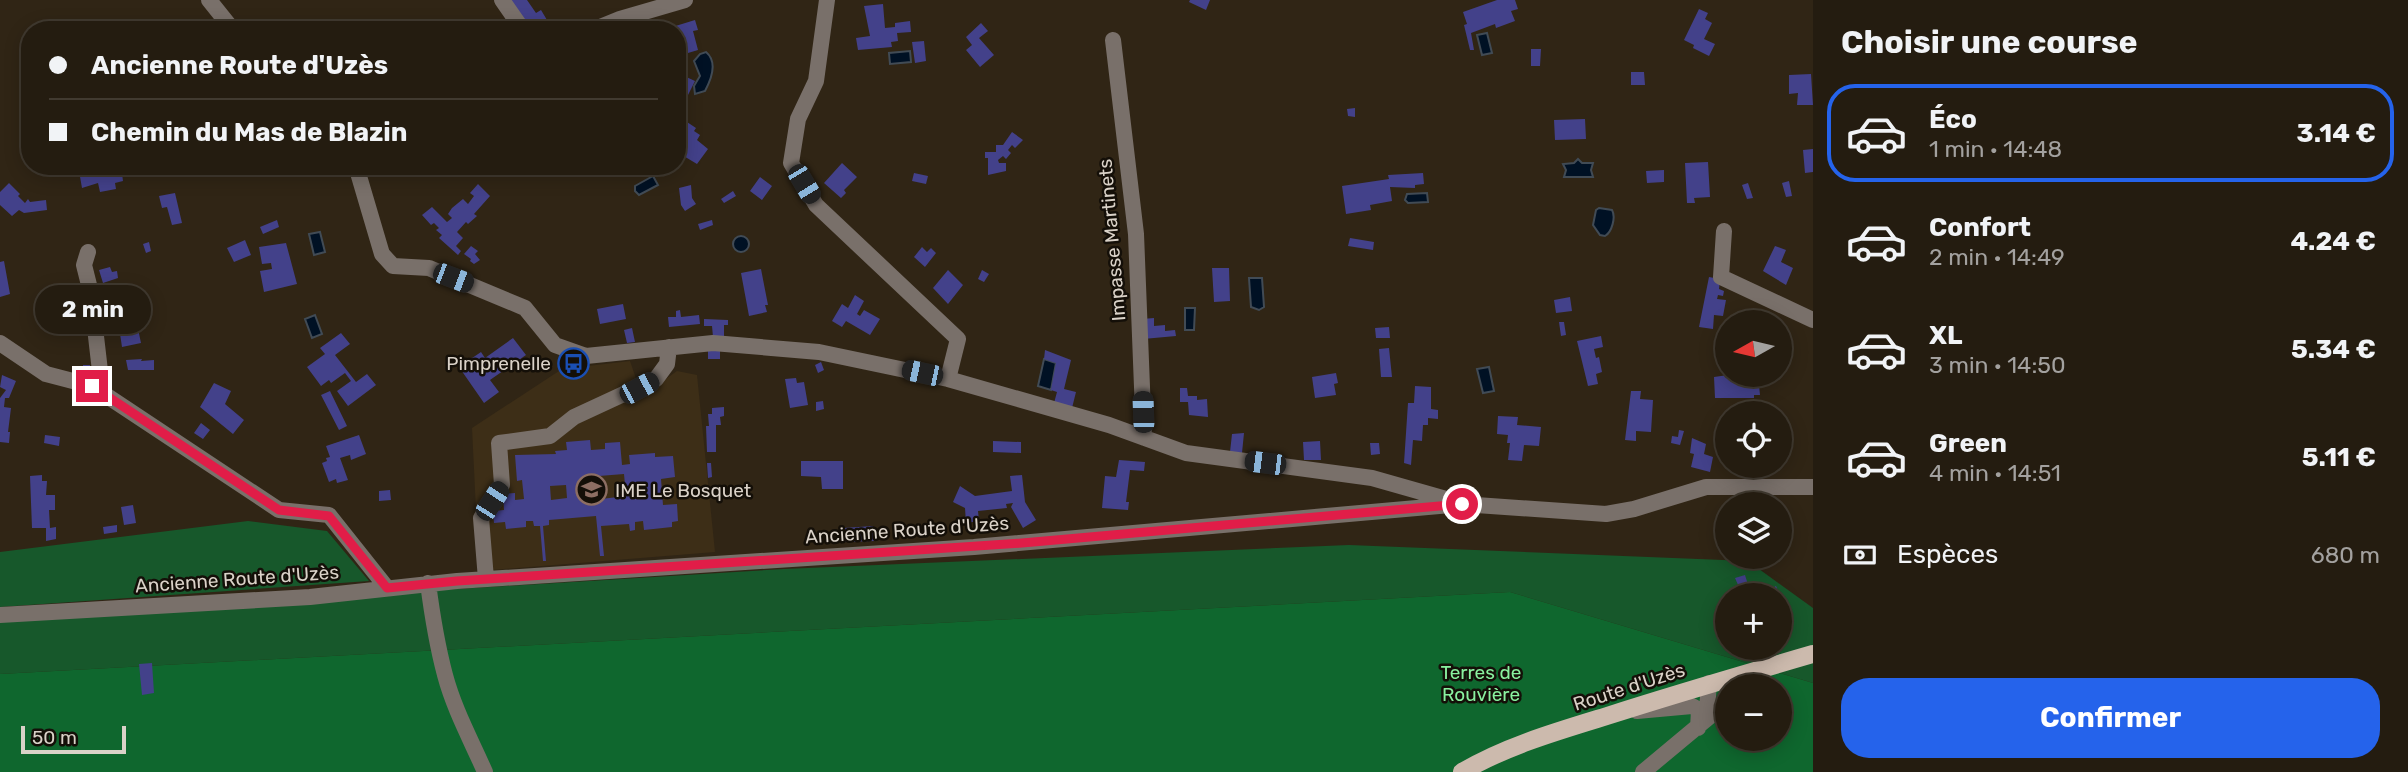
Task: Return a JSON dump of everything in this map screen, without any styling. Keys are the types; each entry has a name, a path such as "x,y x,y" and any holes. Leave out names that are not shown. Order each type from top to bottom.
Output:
{"main road":[{"name":"Route d'Uzès","path":"1742,674 1813,654"},
{"name":"Route d'Uzès","path":"1462,772 1475,764 1556,732 1715,682"}],"street":[{"path":"209,0 226,21"},
{"path":"502,0 517,21"},
{"path":"615,21 685,0"},
{"path":"827,0 816,81 798,119 791,163 816,205 958,339 948,379"},
{"name":"Impasse Martinets","path":"1113,40 1136,234 1144,438"},
{"path":"359,175 382,254 393,266 429,268 525,308 555,345 586,356 713,342 819,352 948,379 1109,425 1185,453 1372,478 1462,504"},
{"path":"1724,232 1721,277 1813,320"},
{"path":"88,252 84,265 100,371 92,386"},
{"path":"0,343 46,374 92,386 279,510 329,516 387,588"},
{"path":"486,579 481,518 502,485 499,443 550,436 574,417 656,379 667,364 670,347"},
{"name":"Ancienne Route d'Uzès","path":"0,615 310,597 428,583 1068,540 1462,504 1606,514 1634,509 1706,487 1813,487"},
{"path":"428,583 445,676 456,708 485,772"},
{"path":"1755,674 1759,669"},
{"path":"1698,728 1707,710 1715,682"},
{"path":"1618,712 1692,706 1699,710 1698,728"},
{"path":"1643,772 1715,713"}],"shaded area":[{"name":"IME Le Bosquet","path":"630,361 642,396 677,371 697,375 715,552 479,571 472,428 562,369"}],"green space":[{"path":"248,521 327,531 369,581 0,607 0,552"},
{"path":"1349,545 1715,560 1715,569 1759,569 1778,583 1715,583 1715,654 1510,592 0,674 0,617 784,569"},
{"name":"Terres de Rouvière","path":"1510,592 1715,654 1715,660 1736,660 1783,674 1715,674 1715,751 1792,751 1792,677 1813,683 1813,772 0,772 0,674"},
{"path":"1792,593 1813,608 1813,683 1792,677 1792,674 1783,674 1736,660 1792,660"}],"water":[{"path":"1487,33 1492,53 1482,55 1477,35"},
{"path":"910,51 911,62 890,64 889,53"},
{"path":"706,52 712,60 712,76 705,91 695,94 694,86 700,76 694,61"},
{"path":"1578,159 1582,163 1593,163 1593,177 1564,177 1566,170 1563,164 1574,163"},
{"path":"653,176 658,185 639,195 635,186"},
{"path":"1427,193 1428,202 1408,203 1405,200 1407,194"},
{"path":"1596,210 1612,210 1613,213 1611,228 1605,236 1600,235 1593,225"},
{"path":"320,232 325,252 314,255 309,234"},
{"path":"741,236 747,238 747,250 741,252 735,250 733,244 735,238"},
{"path":"1249,278 1262,278 1264,307 1259,310 1251,307"},
{"path":"1185,308 1195,308 1194,330 1185,330"},
{"path":"315,315 322,334 312,338 305,319"},
{"path":"1044,359 1056,363 1051,390 1038,386"},
{"path":"1489,367 1494,391 1483,393 1477,369"}],"building":[{"path":"509,0 527,0 536,13 541,10 548,21 523,21"},
{"path":"1210,0 1206,10 1189,2"},
{"path":"1497,0 1515,0 1518,9 1511,11 1515,21 1496,28 1495,24 1471,33 1474,50 1470,50 1463,12"},
{"path":"883,4 885,28 895,27 895,23 910,21 911,32 897,33 898,41 891,42 892,47 858,50 856,38 870,36 864,6"},
{"path":"1699,9 1708,13 1705,19 1712,23 1704,39 1715,44 1709,56 1684,40"},
{"path":"695,20 698,30 693,31 698,50 688,53 686,57 686,23"},
{"path":"981,23 988,31 979,38 994,55 980,67 966,50 972,45 966,37"},
{"path":"924,41 926,61 915,63 912,42"},
{"path":"1531,49 1541,49 1540,66 1531,66"},
{"path":"1631,72 1644,72 1645,85 1631,85"},
{"path":"1811,74 1813,105 1797,105 1798,93 1789,94 1789,75"},
{"path":"686,77 695,81 686,96"},
{"path":"1355,108 1355,117 1348,116 1347,109"},
{"path":"1585,119 1586,139 1555,140 1554,120"},
{"path":"686,124 696,128 694,131 700,135 697,140 708,149 697,164 686,157"},
{"path":"1012,132 1023,140 1015,148 1012,145 1008,150 1011,153 1006,159 1003,156 998,160 999,163 1006,163 1006,171 988,175 988,158 985,158 985,152 996,152 996,145 1003,145"},
{"path":"1813,149 1813,172 1805,173 1803,150"},
{"path":"1708,162 1710,197 1694,198 1695,203 1687,203 1685,163"},
{"path":"842,163 857,177 844,190 846,193 841,198 824,183"},
{"path":"1664,170 1664,182 1647,183 1646,171"},
{"path":"914,173 928,176 926,184 912,181"},
{"path":"1423,173 1424,184 1415,185 1415,188 1390,187 1392,201 1370,205 1371,210 1346,214 1342,186 1389,179 1388,175"},
{"path":"80,175 122,175 123,181 115,183 116,189 100,192 98,183 82,188"},
{"path":"760,177 772,186 762,200 750,191"},
{"path":"1789,181 1792,196 1786,197 1782,183"},
{"path":"9,183 25,203 28,199 30,202 46,200 47,210 24,213 19,210 12,216 0,205 0,192"},
{"path":"1748,183 1753,198 1747,199 1742,185"},
{"path":"478,184 490,196 474,214 477,216 468,224 466,222 457,232 463,238 456,246 461,251 458,255 439,238 442,235 436,230 439,228 434,223 431,225 422,215 432,207 447,222 452,218 448,214 452,208 463,199 468,204 474,196 470,193"},
{"path":"691,185 692,198 696,204 685,211 681,205 679,188"},
{"path":"733,191 736,196 724,203 721,199"},
{"path":"175,193 182,223 172,225 167,207 162,208 159,196"},
{"path":"277,220 279,227 263,234 260,227"},
{"path":"712,220 713,225 700,230 698,224"},
{"path":"1350,238 1374,242 1373,250 1348,246"},
{"path":"245,240 251,255 234,262 227,248"},
{"path":"149,242 151,251 146,253 143,244"},
{"path":"286,243 297,284 264,292 260,271 272,269 271,263 262,264 259,247"},
{"path":"471,246 478,251 475,254 480,260 474,264 464,254"},
{"path":"1775,246 1786,250 1781,262 1793,268 1786,285 1763,271"},
{"path":"922,247 927,252 931,248 936,253 925,267 914,257"},
{"path":"4,261 10,294 0,297 0,262"},
{"path":"110,267 112,272 117,271 118,278 103,283 99,270"},
{"path":"1212,268 1229,268 1230,301 1214,302"},
{"path":"761,269 767,312 749,316 741,273"},
{"path":"948,270 963,285 948,304 933,288"},
{"path":"982,270 989,274 984,282 978,279"},
{"path":"1709,277 1720,279 1719,289 1724,291 1723,296 1718,295 1717,299 1726,300 1724,310 1715,310 1713,329 1699,327"},
{"path":"55,292 64,293 64,298 77,301 75,331 67,330 68,321 55,321"},
{"path":"855,295 864,301 857,314 860,316 864,310 880,319 870,335 846,321 842,327 832,321 842,304 848,308"},
{"path":"1570,297 1572,311 1556,313 1554,300"},
{"path":"145,298 148,314 141,316 142,323 137,324 141,343 122,347 119,327 127,326 124,311 131,310 129,301"},
{"path":"623,304 626,319 600,324 597,309"},
{"path":"680,310 681,317 699,315 700,324 669,327 668,317 676,317 676,311"},
{"path":"1154,318 1154,326 1165,325 1165,331 1175,330 1176,336 1143,339 1142,319"},
{"path":"704,319 728,320 728,325 724,325 724,336 713,337 712,326 704,326"},
{"path":"1559,322 1564,322 1566,335 1561,336"},
{"path":"1389,327 1390,338 1376,338 1375,328"},
{"path":"632,328 635,342 627,343 624,330"},
{"path":"341,333 350,344 335,355 356,382 367,374 376,385 348,406 337,391 351,381 345,373 331,383 329,380 321,386 307,367 325,354 320,348"},
{"path":"1601,336 1603,347 1594,349 1602,372 1596,374 1598,384 1588,386 1577,341"},
{"path":"513,338 526,355 490,380 499,392 484,403 459,367 481,352 485,358"},
{"path":"720,347 720,359 708,359 708,348"},
{"path":"1389,348 1392,377 1381,377 1379,349"},
{"path":"1045,350 1071,360 1064,389 1076,392 1072,408 1054,403 1057,392 1051,390 1056,363 1044,359"},
{"path":"142,359 141,361 154,360 154,370 128,370 126,360"},
{"path":"821,362 824,370 818,373 815,365"},
{"path":"83,365 90,365 90,374 83,374"},
{"path":"1336,373 1336,395 1315,398 1312,377"},
{"path":"2,375 16,381 9,398 5,398 4,407 11,408 9,443 0,442 0,398 6,390 0,387"},
{"path":"1714,377 1715,387 1759,387 1760,395 1754,395 1754,398 1715,398"},
{"path":"796,378 797,383 804,382 808,405 790,408 785,379"},
{"path":"214,383 231,391 225,404 244,420 233,434 200,407"},
{"path":"1415,386 1431,387 1431,409 1438,410 1438,419 1428,418 1428,425 1423,425 1422,441 1413,440 1411,465 1404,463 1408,403 1414,403"},
{"path":"1180,388 1187,388 1188,396 1197,396 1197,400 1207,399 1208,417 1189,415 1188,402 1180,402"},
{"path":"330,391 347,426 339,430 321,395"},
{"path":"1631,391 1641,391 1640,399 1653,400 1651,432 1636,431 1636,441 1625,440"},
{"path":"823,401 824,409 816,411 816,402"},
{"path":"724,407 724,416 720,417 721,425 716,425 716,452 707,452 708,414 712,414 712,408"},
{"path":"1498,416 1518,417 1517,425 1541,427 1539,446 1524,445 1522,461 1508,460 1510,443 1507,443 1508,435 1497,434"},
{"path":"201,423 210,430 203,439 194,433"},
{"path":"1679,430 1684,431 1680,445 1671,443 1672,436 1678,437"},
{"path":"1244,433 1242,453 1230,452 1232,434"},
{"path":"45,435 60,437 59,446 44,443"},
{"path":"359,435 366,454 351,460 350,455 340,458 348,480 337,483 336,479 329,482 322,463 330,457 326,446"},
{"path":"1692,438 1706,444 1704,454 1713,457 1710,472 1691,467 1694,454 1690,453"},
{"path":"590,440 591,450 605,449 605,443 620,442 622,465 630,464 629,455 655,453 655,457 673,456 675,477 661,479 663,505 677,504 678,521 672,522 672,527 644,530 643,521 635,522 635,530 630,531 629,524 601,526 604,556 600,556 596,516 549,520 549,525 543,526 546,561 543,561 540,526 534,526 533,521 526,521 526,527 506,529 505,522 494,523 493,511 504,510 503,494 515,493 515,500 524,499 522,480 517,481 515,455 556,454 555,451 567,450 566,442","holes":["624,474 626,496 601,499 599,476","566,485 567,498 551,500 550,486"]},
{"path":"993,441 1021,442 1021,453 993,452"},
{"path":"1320,441 1321,460 1304,460 1303,442"},
{"path":"1370,443 1379,443 1380,454 1371,455"},
{"path":"1119,460 1145,462 1144,471 1130,470 1126,502 1129,502 1128,510 1102,508 1105,476 1116,477"},
{"path":"801,461 843,461 843,489 822,489 821,477 801,476"},
{"path":"707,463 711,463 712,477 708,478"},
{"path":"42,475 42,481 47,481 46,495 55,495 55,510 49,510 50,528 56,527 56,539 46,541 46,528 32,528 30,476"},
{"path":"1022,475 1025,502 1036,520 1023,528 1011,507 1013,503 1006,504 1007,508 978,511 979,521 966,523 965,508 953,502 960,486 975,496 1012,491 1010,476"},
{"path":"390,490 391,500 379,501 379,491"},
{"path":"133,505 136,523 124,525 121,507"},
{"path":"117,525 117,532 104,534 103,527"},
{"path":"873,526 874,541 844,542 844,528"},
{"path":"1745,575 1748,583 1737,583 1735,578"},
{"path":"152,663 154,693 142,695 139,664"}],"place":[{"name":"Pimprenelle","path":"574,363"},
{"name":"IME Le Bosquet","path":"592,490"}],"route":[{"path":"92,386 279,510 329,516 387,588 1094,537 1462,504"}]}
